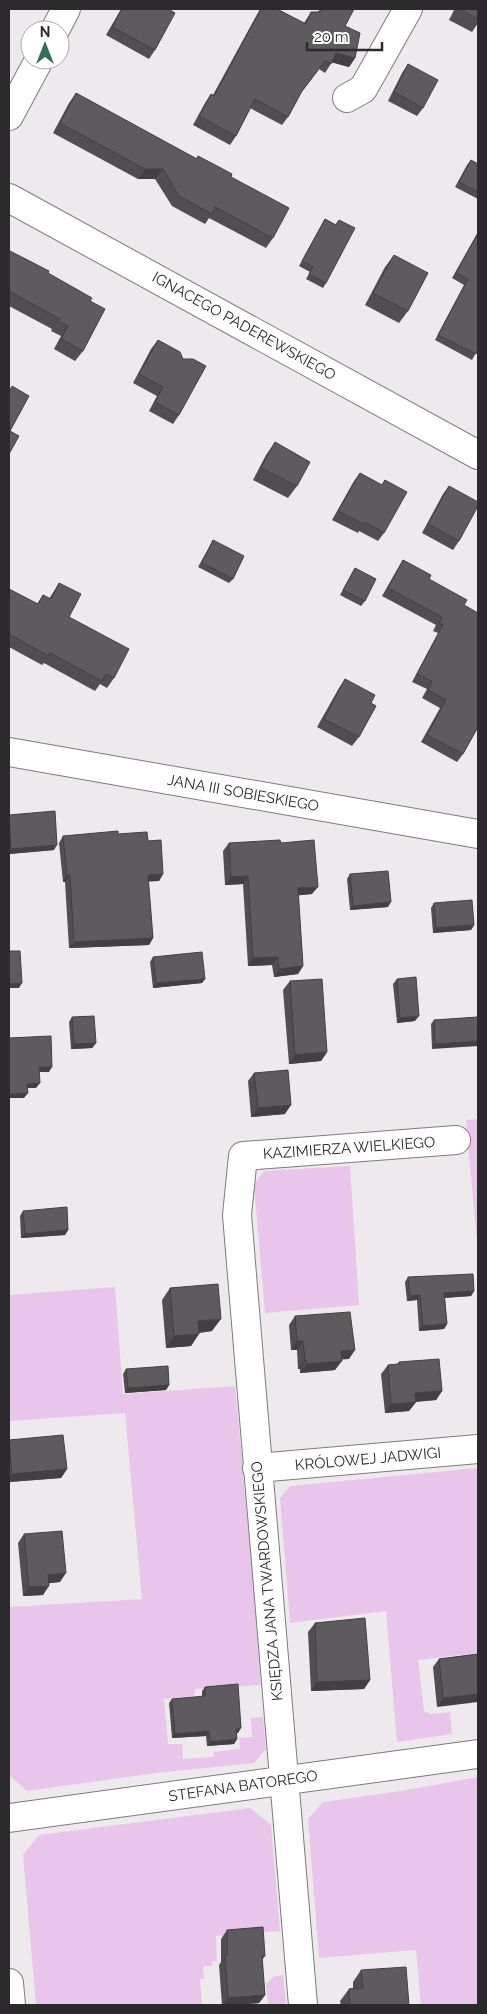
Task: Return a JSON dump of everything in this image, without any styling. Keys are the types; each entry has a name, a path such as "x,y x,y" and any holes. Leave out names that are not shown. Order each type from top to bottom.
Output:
{"street":[{"path":"347,98 363,89 408,9"},
{"path":"9,116 34,70"},
{"name":"IGNACEGO PADEREWSKIEGO","path":"9,198 478,455"},
{"name":"JANA III SOBIESKIEGO","path":"9,752 478,834"},
{"name":"KAZIMIERZA WIELKIEGO","path":"243,1156 456,1140"},
{"name":"KSIĘDZA JANA TWARDOWSKIEGO","path":"243,1156 237,1215 303,2005"},
{"name":"KRÓLOWEJ JADWIGI","path":"257,1468 478,1449"},
{"name":"STEFANA BATOREGO","path":"9,1818 478,1754"},
{"path":"9,1983 11,2005"}],"shaded area":[{"path":"478,1119 478,1254 466,1120"},
{"path":"350,1166 359,1305 265,1313 254,1185 264,1171"},
{"path":"115,1287 123,1394 235,1386 261,1685 195,1689 194,1696 164,1699 168,1744 182,1744 183,1759 213,1757 214,1752 240,1749 239,1738 252,1737 251,1718 263,1717 266,1749 254,1763 156,1773 27,1791 9,1775 9,1607 142,1599 125,1413 9,1421 9,1295"},
{"path":"478,1468 478,1653 418,1660 424,1711 431,1714 450,1712 452,1734 397,1742 386,1611 290,1623 280,1498 290,1486"},
{"path":"478,1777 478,2005 421,2005 416,1950 319,1958 308,1819 323,1802 401,1791"},
{"path":"250,1808 271,1825 280,1931 216,1936 217,1961 212,1961 212,1966 203,1966 204,1979 200,1979 202,2005 36,2005 23,1855 39,1835"},
{"path":"283,1975 286,2005 268,2005 266,1984 273,1977"}],"building":[{"path":"122,9 168,9 175,13 155,50 112,27"},
{"path":"261,9 277,9 306,24 311,12 320,12 321,9 354,9 345,26 360,33 355,58 336,53 331,64 325,61 302,91 288,117 255,99 236,136 199,116 211,94 214,96"},
{"path":"460,9 478,9 478,19"},
{"path":"408,64 438,80 423,108 394,92"},
{"path":"76,93 197,159 198,156 232,174 231,177 289,208 273,238 215,207 212,214 179,196 163,169 145,169 60,123"},
{"path":"471,160 478,164 478,192 459,182"},
{"path":"325,219 336,225 339,220 355,228 326,283 309,274 313,267 302,261"},
{"path":"478,233 478,349 476,354 438,335 468,279 456,273"},
{"path":"10,251 49,271 48,273 92,298 90,301 105,309 83,351 61,339 68,326 58,321 60,319 9,291"},
{"path":"394,255 428,273 408,311 373,293"},
{"path":"158,340 180,352 183,359 193,359 206,366 179,415 155,402 163,387 139,374"},
{"path":"12,386 29,396 10,431 19,436 9,454 9,393"},
{"path":"275,442 310,462 297,486 261,468"},
{"path":"360,473 382,485 385,480 407,492 384,533 365,522 364,524 338,511"},
{"path":"449,486 478,502 478,506 459,541 428,524"},
{"path":"213,540 244,556 233,579 202,563"},
{"path":"403,560 431,575 429,579 467,600 464,605 478,613 478,727 463,754 427,735 446,700 428,690 432,681 417,674 443,625 439,623 442,617 388,588"},
{"path":"355,568 376,579 365,601 343,590"},
{"path":"59,583 81,594 69,617 129,649 114,678 106,674 102,681 50,653 48,656 9,634 9,589 38,604 43,595 51,599"},
{"path":"345,679 375,695 371,703 376,706 359,737 324,719"},
{"path":"55,811 57,845 11,849 9,815"},
{"path":"118,831 118,834 147,832 148,841 161,840 163,874 148,875 153,938 74,942 70,875 67,875 63,836"},
{"path":"280,840 281,843 314,840 318,887 298,888 303,966 279,969 278,957 253,958 248,876 231,877 229,843"},
{"path":"388,871 391,902 353,906 350,874"},
{"path":"472,900 474,925 436,928 434,903"},
{"path":"9,951 20,951 22,983 9,984"},
{"path":"202,952 205,979 156,983 153,957"},
{"path":"416,977 419,1016 400,1018 397,979"},
{"path":"322,979 327,1052 295,1055 290,981"},
{"path":"94,1016 96,1043 74,1044 72,1017"},
{"path":"478,1017 478,1041 435,1044 434,1020"},
{"path":"51,1036 52,1067 39,1067 40,1083 27,1084 28,1093 9,1094 9,1038"},
{"path":"288,1070 291,1105 258,1108 254,1073"},
{"path":"67,1207 68,1230 25,1234 23,1211"},
{"path":"473,1274 474,1291 444,1293 447,1324 423,1326 420,1295 410,1296 408,1277"},
{"path":"218,1284 221,1319 198,1321 199,1334 174,1336 170,1288"},
{"path":"350,1312 355,1350 341,1351 342,1361 307,1364 303,1341 297,1341 295,1316"},
{"path":"439,1359 442,1391 415,1393 416,1402 391,1404 388,1365 399,1364 399,1362"},
{"path":"168,1366 169,1385 128,1388 126,1369"},
{"path":"63,1435 67,1469 12,1474 9,1440"},
{"path":"62,1531 66,1573 48,1575 49,1586 29,1587 24,1534"},
{"path":"365,1618 370,1680 317,1682 315,1623"},
{"path":"478,1654 478,1694 443,1698 439,1659"},
{"path":"238,1684 241,1728 236,1729 237,1739 210,1742 209,1731 175,1734 172,1699 205,1696 205,1687"},
{"path":"263,1927 265,1956 262,1956 265,1995 228,1998 225,1956 227,1956 227,1930"},
{"path":"406,1967 409,2005 350,2005 349,1989 363,1988 361,1970"}]}
